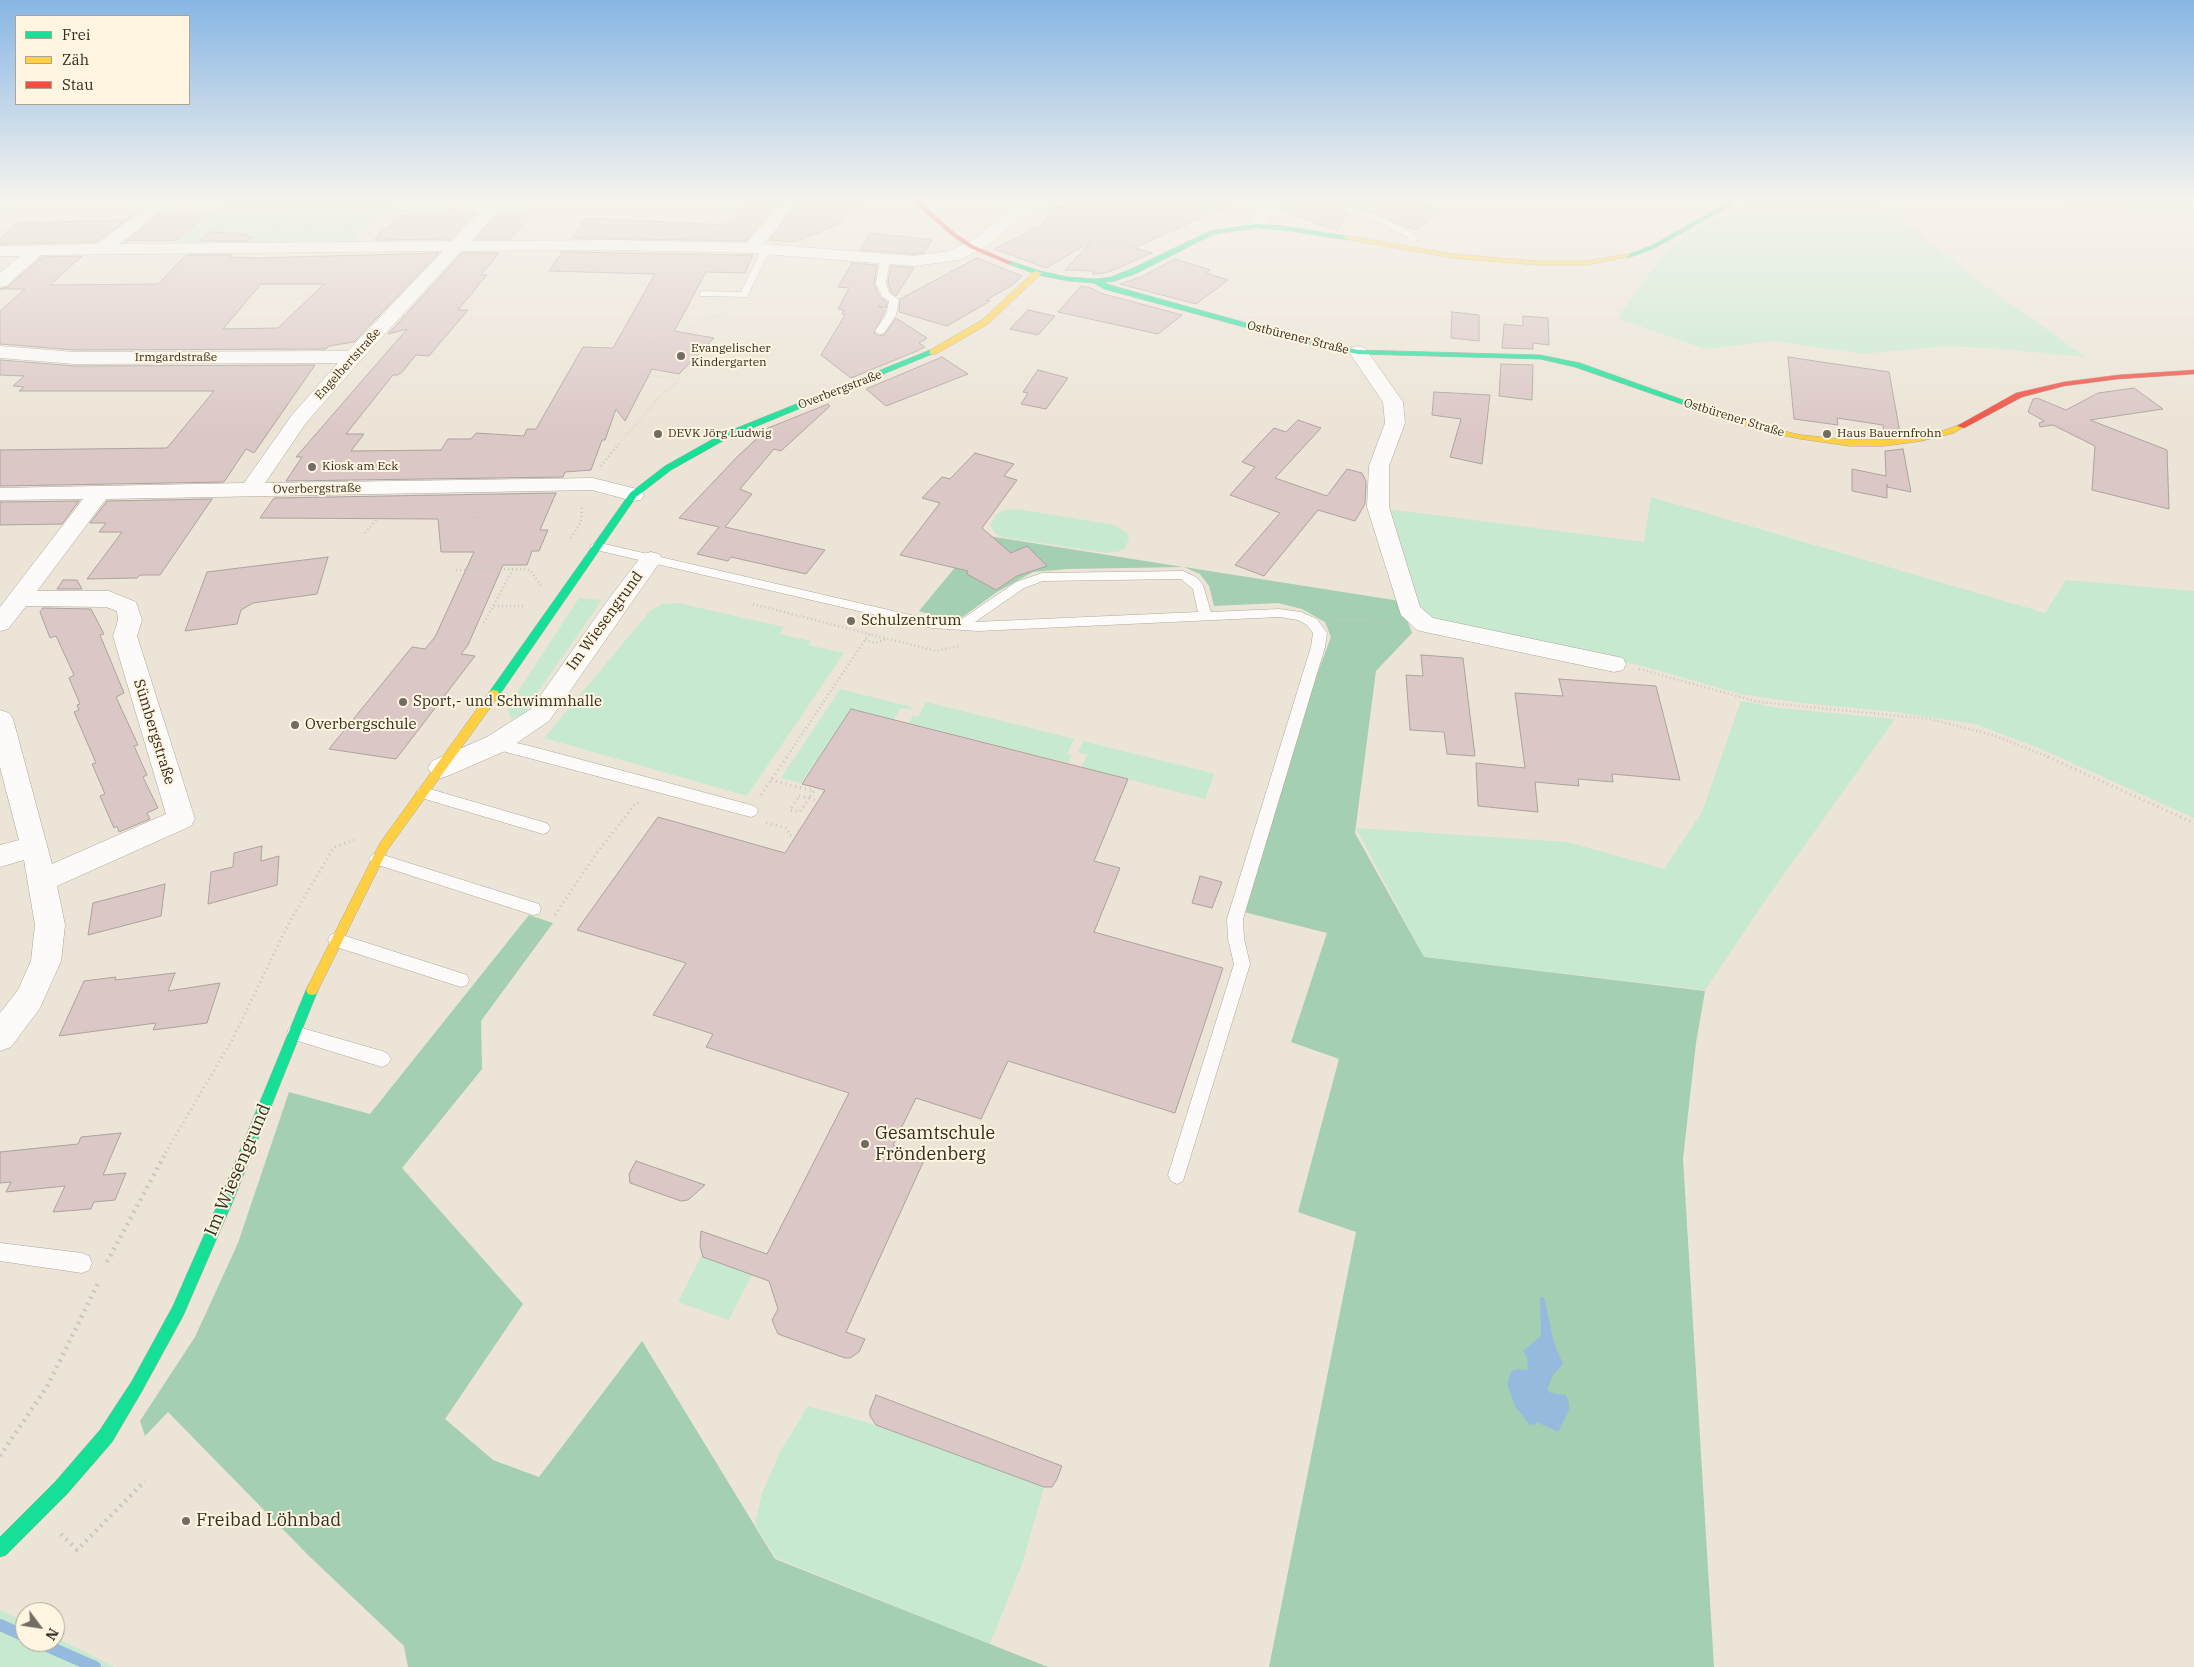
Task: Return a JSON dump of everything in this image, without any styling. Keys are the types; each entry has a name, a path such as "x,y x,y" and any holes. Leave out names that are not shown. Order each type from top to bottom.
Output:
{"street":[{"name":"Engelbertstraße","path":"250,490 299,419 353,357 427,278"},
{"name":"Overbergstraße","path":"596,546 633,495 668,468 725,436 775,414 925,358 985,322 1033,278"},
{"path":"1073,278 1096,281 1115,278"},
{"name":"Ostbürener Straße","path":"1096,281 1107,287 1303,341 1358,352 1540,357 1578,365 1762,429 1800,438 1850,443 1884,443 1921,439 1951,431 2019,395 2064,384 2118,377 2194,372"},
{"name":"Irmgardstraße","path":"0,352 75,358 353,357"},
{"name":"Ostbürener Straße","path":"1358,352 1393,402 1395,423 1379,466 1378,507 1409,610 1425,624"},
{"name":"Overbergstraße","path":"0,494 593,484 633,495"},
{"path":"0,623 99,493"},
{"name":"Im Wiesengrund","path":"0,1549 61,1488 106,1436 137,1386 178,1311 226,1202 294,1033 336,940 378,859 423,793 523,655 596,546"},
{"name":"Im Wiesengrund","path":"441,768 496,744 540,715 616,605 651,559"},
{"name":"Sümbergstraße","path":"18,598 109,599 128,607 130,620 125,636 181,819 43,880"},
{"path":"1425,624 1614,664"},
{"path":"0,719 35,846 43,880 50,925 46,961 29,999 0,1037"},
{"path":"0,856 35,846"}],"lane":[{"path":"698,296 744,295 750,278"},
{"path":"880,331 891,315 894,300 885,294 881,283 882,278"},
{"path":"596,546 910,621 960,627 1279,613 1301,616 1312,622 1320,633 1318,647 1235,919 1236,939 1242,964 1177,1175"},
{"path":"960,627 1020,585 1042,577 1183,575 1192,580 1198,588 1205,616"},
{"path":"496,744 526,750 751,811"},
{"path":"423,793 543,828"},
{"path":"378,859 533,909"},
{"path":"336,940 461,980"},
{"path":"294,1033 382,1059"},
{"path":"0,1252 82,1263"}],"path":[{"path":"651,350 715,316 735,312 744,295"},
{"path":"564,484 568,476 595,473 655,402 679,379 639,374 642,363 660,332 676,331 698,296"},
{"path":"476,518 475,515 482,503"},
{"path":"441,518 499,518"},
{"path":"484,623 513,569"},
{"path":"456,570 513,569 531,571 540,586"},
{"path":"747,602 936,651 965,644"},
{"path":"493,606 526,606"},
{"path":"1312,622 1325,618 1425,624"},
{"path":"796,836 789,835 787,828 744,817 751,811 868,634"},
{"path":"865,640 875,643 887,639"},
{"path":"1614,664 1652,671 1759,702 1931,719 1992,734 2049,757 2194,823"},
{"path":"771,780 814,791 809,798 800,812 790,810 799,796 809,798 818,801 842,799 853,802"},
{"path":"554,916 596,854 636,803 644,804"},
{"path":"0,1456 17,1434 48,1385 144,1190 232,1040 290,921 334,847 362,835"},
{"path":"492,997 548,923"},
{"path":"82,1263 107,1262"}],"green space":[{"path":"1647,278 1975,278 2086,357 1946,346 1863,354 1774,341 1705,349 1617,318"},
{"path":"1651,497 2045,613 2066,580 2194,591 2194,818 2039,748 1975,724 1895,712 1803,703 1740,694 1643,666 1428,622 1415,611 1380,508 1644,542"},
{"path":"1016,509 1115,525 1127,533 1129,538 1125,548 1120,551 1107,553 1002,537 995,533 990,525 996,515 1002,511"},
{"path":"982,535 1183,567 1067,569 1033,572 997,592 961,618 941,618 919,611"},
{"path":"1184,567 1400,601 1412,633 1376,671 1355,833 1424,957 1705,991 1696,1043 1683,1159 1714,1667 1269,1667 1356,1232 1298,1212 1339,1059 1291,1042 1327,933 1244,912 1310,693 1331,637 1325,622 1302,609 1278,603 1214,606 1209,586 1200,574"},
{"path":"579,598 602,600 535,696 525,714 511,719 507,708"},
{"path":"678,603 784,627 780,634 810,641 808,645 844,653 747,796 544,738 650,611 662,604"},
{"path":"840,689 912,707 911,710 901,708 893,720 851,710 801,783 781,778"},
{"path":"1741,701 1780,708 1895,719 1767,898 1705,990 1424,957 1356,828 1567,842 1664,869 1702,812"},
{"path":"926,702 1074,739 1067,754 1072,755 1068,763 909,723 913,715 918,717"},
{"path":"1083,741 1214,774 1205,799 1081,767 1087,755 1078,752"},
{"path":"529,915 553,923 481,1021 482,1069 402,1168 523,1304 445,1419 493,1460 539,1477 642,1341 775,1559 1048,1667 408,1667 404,1646 308,1555 168,1412 145,1436 140,1421 195,1337 238,1243 289,1092 370,1114"},
{"path":"712,1235 763,1253 729,1320 678,1302"},
{"path":"808,1406 876,1425 1044,1487 1022,1564 990,1644 776,1558 755,1524 762,1493 780,1452"},
{"path":"0,1610 15,1617 15,1652 65,1652 65,1642 114,1667 0,1667"}],"water":[{"path":"1544,1297 1554,1343 1563,1364 1553,1375 1547,1390 1551,1393 1566,1395 1569,1403 1569,1410 1558,1432 1537,1422 1534,1425 1529,1424 1515,1406 1508,1387 1508,1379 1512,1371 1519,1369 1528,1370 1527,1357 1523,1351 1541,1336 1540,1298"}],"building":[{"path":"18,278 58,278 50,285 158,284 164,278 415,278 354,342 329,346 326,349 75,350 0,344 0,311 25,289 0,289 7,287","holes":["261,284 324,284 278,328 223,329"]},
{"path":"439,278 485,278 458,310 468,310 429,356 416,355 403,371 398,375 393,375 346,434 364,434 351,451 441,450 448,439 471,439 476,433 524,436 527,429 536,429 583,347 613,348 653,278 703,278 674,331 714,338 679,374 652,369 625,421 616,409 605,440 602,440 591,470 565,472 563,477 286,481 302,457 296,457 407,329 388,334"},
{"path":"843,278 875,278 874,284 880,297 887,302 886,308 878,306 885,311 874,333 879,336 884,335 896,318 927,338 919,343 925,347 851,378 821,355 845,315 842,314 844,310 838,309 849,288 838,287"},
{"path":"889,278 908,278 896,296 891,292 888,283"},
{"path":"940,278 1020,278 1011,286 986,300 990,301 947,326 899,312 900,299"},
{"path":"1139,278 1221,278 1228,280 1196,304 1120,284"},
{"path":"1081,286 1182,315 1158,334 1058,312"},
{"path":"1028,310 1055,316 1038,335 1010,329"},
{"path":"1452,312 1479,315 1479,341 1451,338"},
{"path":"1523,316 1548,318 1549,345 1533,343 1533,349 1502,348 1504,324 1523,326"},
{"path":"942,357 968,374 886,406 866,389"},
{"path":"1788,357 1889,372 1900,433 1884,435 1883,425 1837,418 1838,425 1794,419"},
{"path":"0,360 75,366 315,365 254,453 246,449 224,482 0,486 0,450 167,448 214,391 19,391 24,387 13,386 24,376 0,375"},
{"path":"1501,364 1533,365 1532,400 1499,396"},
{"path":"1038,370 1068,378 1046,409 1021,404 1028,393 1023,392"},
{"path":"2134,388 2163,409 2090,420 2167,450 2169,509 2092,490 2095,446 2053,425 2040,427 2039,423 2044,421 2028,412 2033,399 2037,398 2066,410 2098,393"},
{"path":"1434,392 1490,395 1482,464 1450,457 1461,419 1432,415"},
{"path":"828,404 830,406 781,451 774,449 740,489 752,494 725,527 825,550 806,574 731,557 728,561 697,554 719,527 679,518 737,457 768,428"},
{"path":"1298,420 1321,428 1275,478 1327,496 1347,469 1362,473 1366,481 1365,504 1355,521 1318,510 1264,576 1235,565 1280,513 1230,495 1255,467 1242,462 1274,428 1286,432"},
{"path":"1903,449 1911,492 1887,487 1887,498 1852,491 1852,469 1886,476 1885,451"},
{"path":"975,453 1014,464 1004,476 1017,480 982,528 1011,553 1027,546 1047,566 1017,576 996,590 967,574 968,571 900,555 940,503 922,498 942,477 950,479"},
{"path":"556,493 540,530 548,530 539,551 532,551 527,565 503,565 468,645 461,654 475,656 396,759 329,749 412,647 425,649 435,637 474,552 441,552 438,519 260,518 274,498"},
{"path":"212,499 160,575 140,575 137,578 87,579 122,532 99,532 106,523 90,523 107,501"},
{"path":"79,501 62,524 0,525 0,502"},
{"path":"328,557 317,594 253,603 241,610 237,624 185,631 207,572"},
{"path":"63,580 77,580 82,589 57,589"},
{"path":"43,608 91,609 104,634 100,635 124,693 116,697 138,745 134,746 147,775 143,777 158,808 147,813 150,819 119,832 117,826 114,828 100,796 105,794 92,764 96,763 74,712 79,710 77,705 80,704 69,678 74,675 56,636 50,638 40,612"},
{"path":"1421,655 1463,658 1475,756 1447,754 1444,732 1410,730 1406,675 1423,676"},
{"path":"1559,679 1656,686 1680,780 1612,774 1613,782 1578,779 1579,786 1535,782 1538,812 1478,806 1476,763 1525,768 1515,693 1563,696"},
{"path":"851,709 1128,779 1094,861 1120,868 1094,932 1223,968 1175,1113 1008,1061 981,1119 916,1098 893,1145 926,1156 846,1332 865,1339 859,1352 850,1358 845,1358 778,1334 772,1320 778,1309 769,1281 703,1257 700,1246 701,1231 767,1254 849,1093 706,1047 713,1034 653,1015 686,963 577,930 658,817 785,853 825,790 802,784"},
{"path":"262,846 261,861 279,856 277,885 208,904 211,872 233,867 234,853"},
{"path":"1200,876 1222,882 1212,908 1192,903"},
{"path":"165,884 161,916 88,935 93,903"},
{"path":"175,973 168,991 220,983 207,1023 153,1030 156,1023 59,1036 84,981 116,977 115,980"},
{"path":"121,1133 103,1175 126,1173 115,1200 94,1202 91,1209 53,1212 65,1186 6,1192 11,1182 0,1183 0,1152 78,1144 81,1137"},
{"path":"636,1161 705,1185 688,1200 681,1201 630,1183 629,1174"},
{"path":"876,1395 1062,1466 1057,1479 1052,1487 1044,1487 876,1425 870,1416 870,1410"}],"waterway":[{"path":"0,1625 15,1632"},
{"path":"61,1652 95,1667"}],"traffic: fast":[{"path":"1062,278 1096,281 1115,278"},
{"path":"1096,281 1107,287 1303,341 1358,352 1540,357 1577,365 1693,405"},
{"path":"494,694 633,495 668,468 725,436 933,352"},
{"path":"0,1549 61,1488 106,1436 137,1386 178,1311 226,1201 312,990"}],"traffic: slow":[{"path":"933,352 985,322 1033,278"},
{"path":"1693,405 1763,429 1801,437 1850,443 1884,443 1921,439 1951,431 1961,426"},
{"path":"312,990 384,846 494,694"}],"traffic: jam":[{"path":"1961,426 2019,395 2064,384 2118,377 2194,372"}],"place":[{"name":"Evangelischer Kindergarten","path":"681,356"},
{"name":"DEVK Jörg Ludwig","path":"658,434"},
{"name":"Haus Bauernfrohn","path":"1827,434"},
{"name":"Kiosk am Eck","path":"312,467"},
{"name":"Schulzentrum","path":"851,621"},
{"name":"Sport,- und Schwimmhalle","path":"403,702"},
{"name":"Overbergschule","path":"295,725"},
{"name":"Gesamtschule Fröndenberg","path":"865,1144"},
{"name":"Freibad Löhnbad","path":"186,1521"}]}
